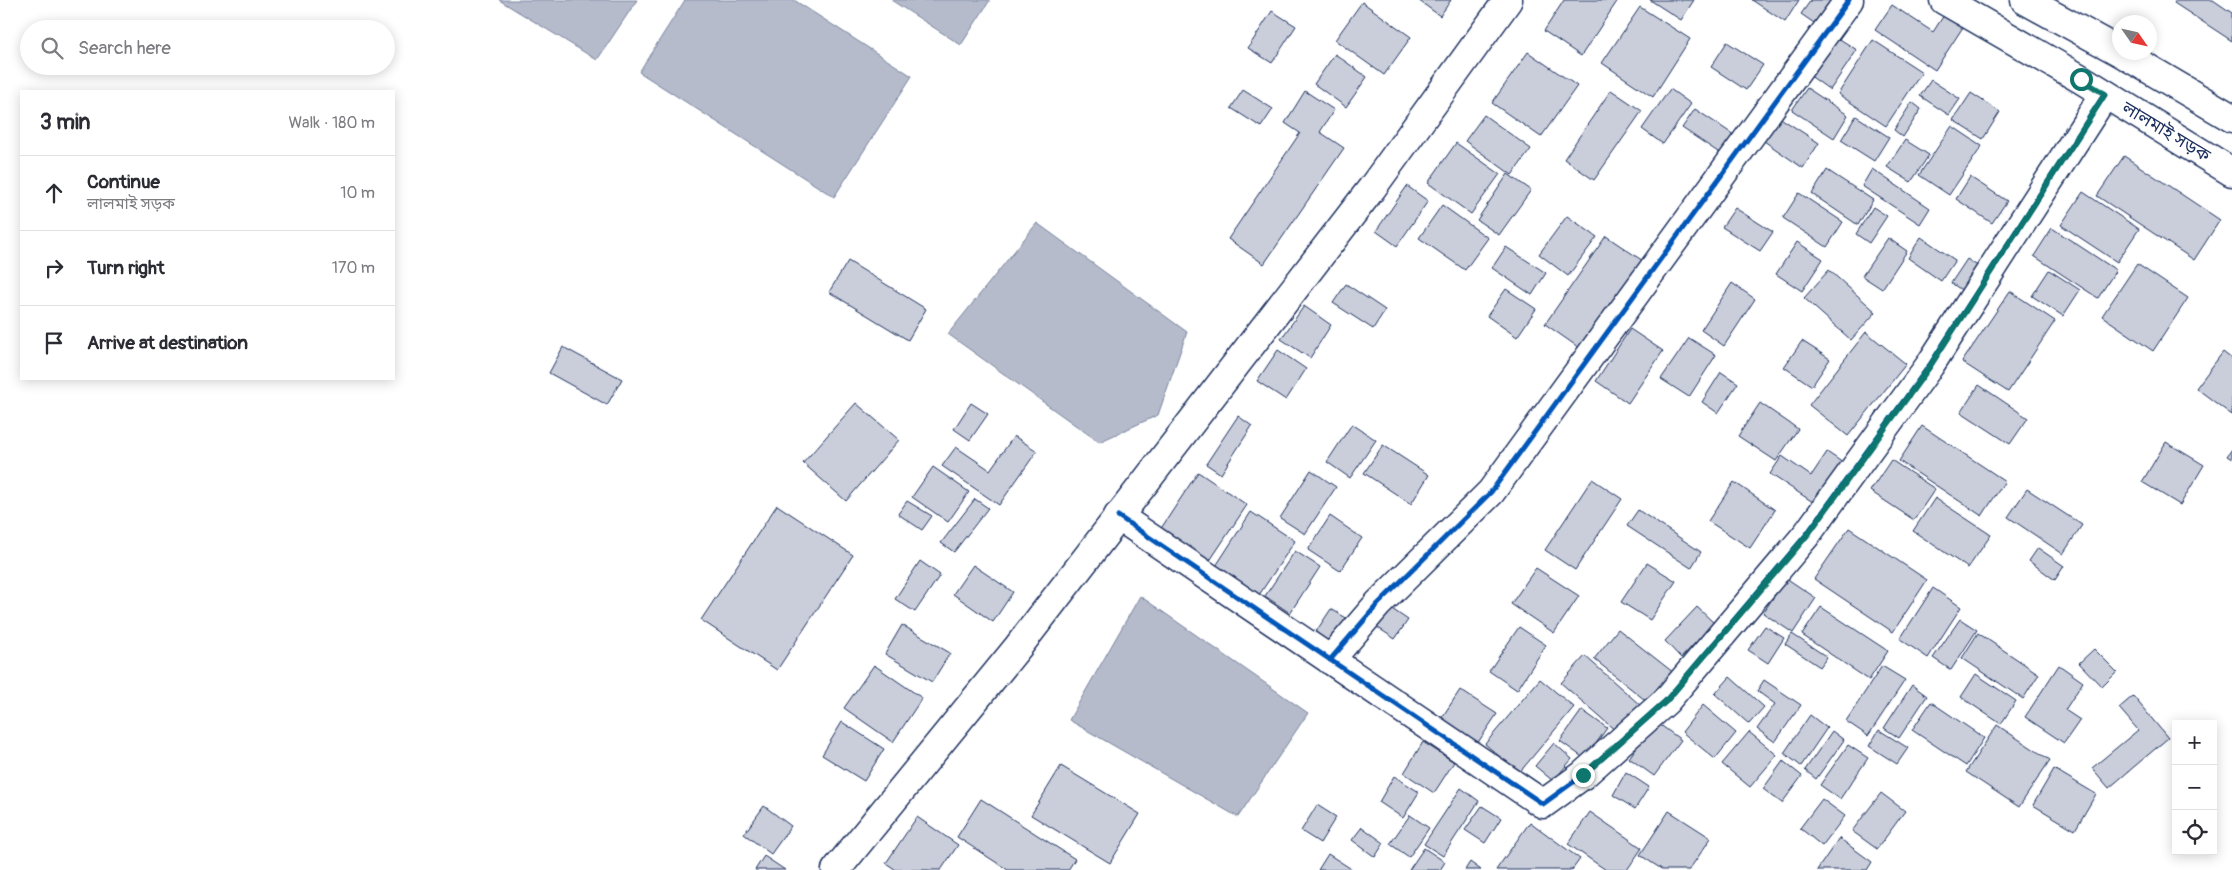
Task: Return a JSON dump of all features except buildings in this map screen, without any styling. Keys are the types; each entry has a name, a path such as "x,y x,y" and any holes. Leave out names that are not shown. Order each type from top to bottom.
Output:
{"street":[{"path":"836,870 1018,647 1372,188 1508,0"},
{"path":"1330,660 1378,604 1491,492 1849,0"},
{"name":"লালমাই সড়ক","path":"1944,0 2105,94 2232,172"},
{"path":"2025,0 2112,48"},
{"path":"2134,60 2232,118"},
{"path":"1118,516 1544,804 1583,775 1666,701 1808,534 1930,366 2105,94"}],"water":[{"path":"499,0 637,0 597,60"},
{"path":"685,0 794,0 912,76 834,197 639,72"},
{"path":"891,0 990,0 961,45"},
{"path":"1037,223 1187,332 1158,415 1099,442 948,334"},
{"path":"1140,596 1308,713 1238,817 1069,720"}],"cycle path":[{"path":"1330,660 1378,604 1491,492 1849,0"},
{"path":"1118,516 1543,804 1583,775 1666,701 1807,534 1930,365 2105,94"}],"route":[{"path":"1583,775 1666,701 1808,534 1930,366 2105,94 2081,79"}]}
